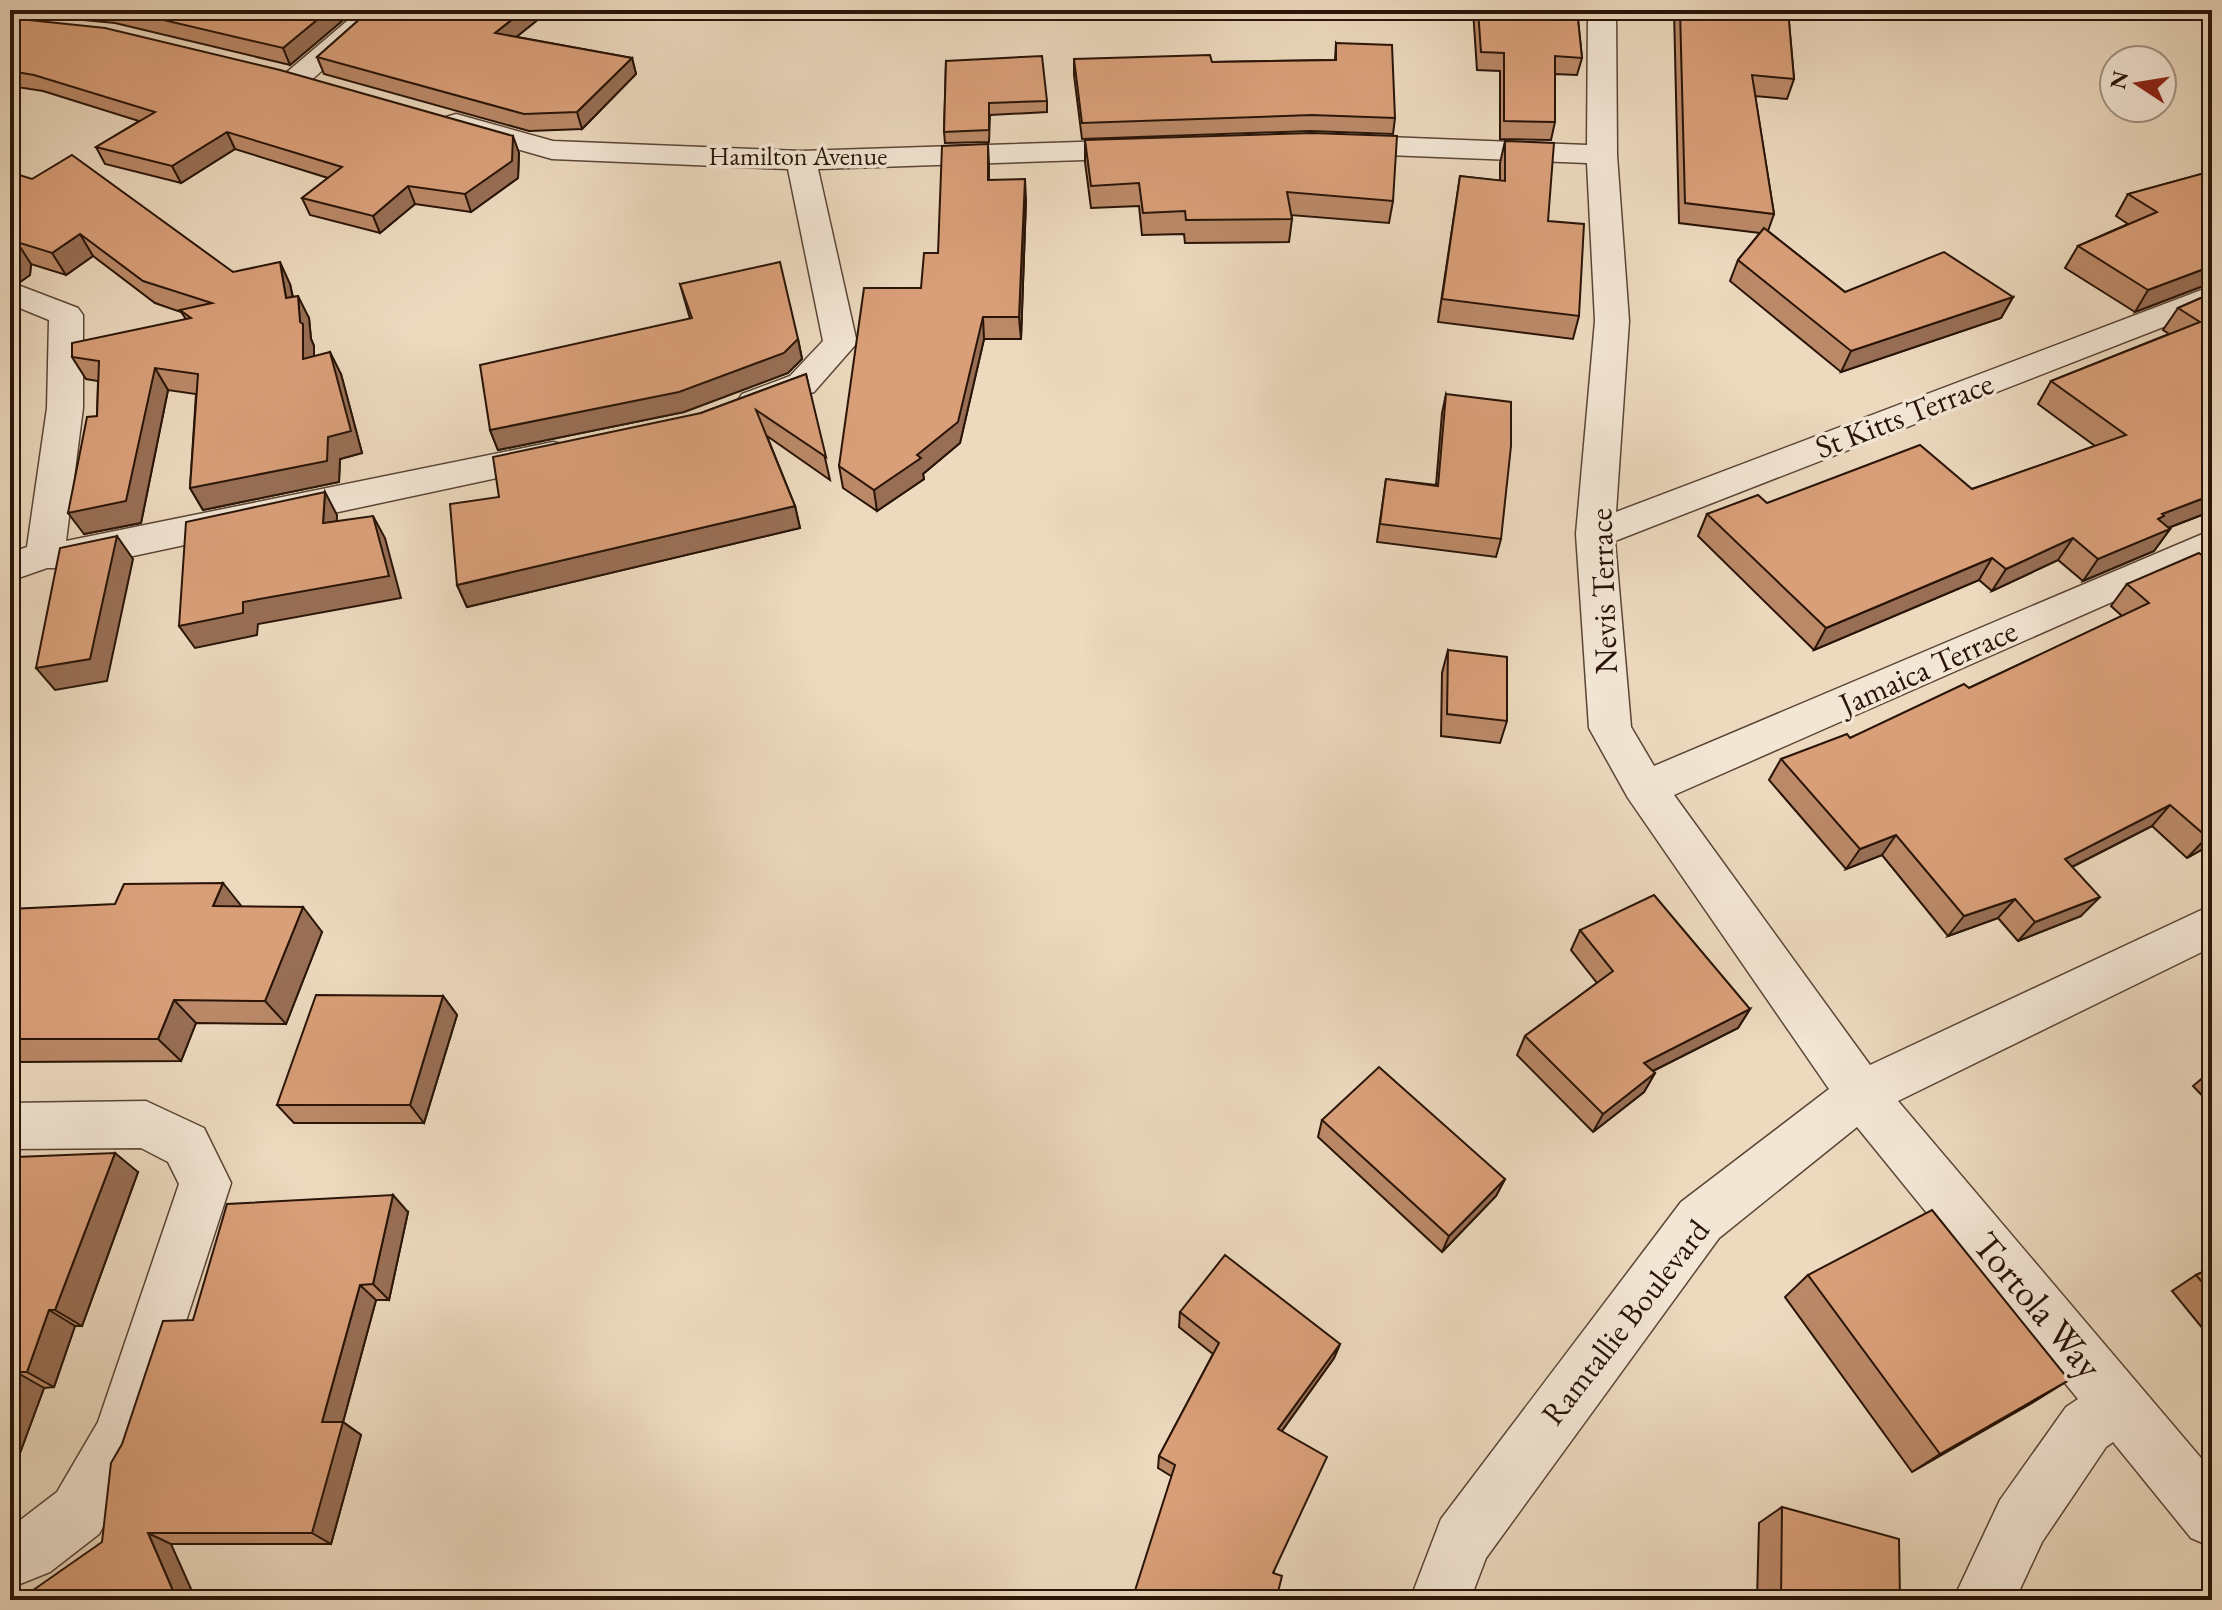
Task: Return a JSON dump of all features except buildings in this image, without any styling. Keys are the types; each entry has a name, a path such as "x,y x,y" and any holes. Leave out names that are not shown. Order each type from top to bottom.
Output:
{"street":[{"path":"297,78 376,10"},
{"name":"Nevis Terrace","path":"1602,10 1602,155 1612,321 1595,534 1610,728 1643,786 1861,1094"},
{"path":"10,21 30,18"},
{"path":"267,71 327,87"},
{"name":"Hamilton Avenue","path":"432,116 552,150 801,160 1167,148"},
{"path":"1310,143 1602,155"},
{"path":"720,415 802,384 840,343 801,160"},
{"path":"10,292 66,315 65,408 45,555"},
{"name":"St Kitts Terrace","path":"1595,534 2212,296"},
{"path":"10,567 45,555 77,554 585,447"},
{"name":"Jamaica Terrace","path":"1643,786 1669,780 2212,543"},
{"name":"Ramtallie Boulevard","path":"1440,1600 1462,1540 1700,1220 1861,1094 2212,925"},
{"name":"Tortola Way","path":"1861,1094 2212,1517"},
{"path":"10,1126 146,1124 186,1145 205,1183 122,1436 78,1513 29,1551 10,1558"},
{"path":"1983,1600 2021,1521 2086,1427 2121,1404"}]}
